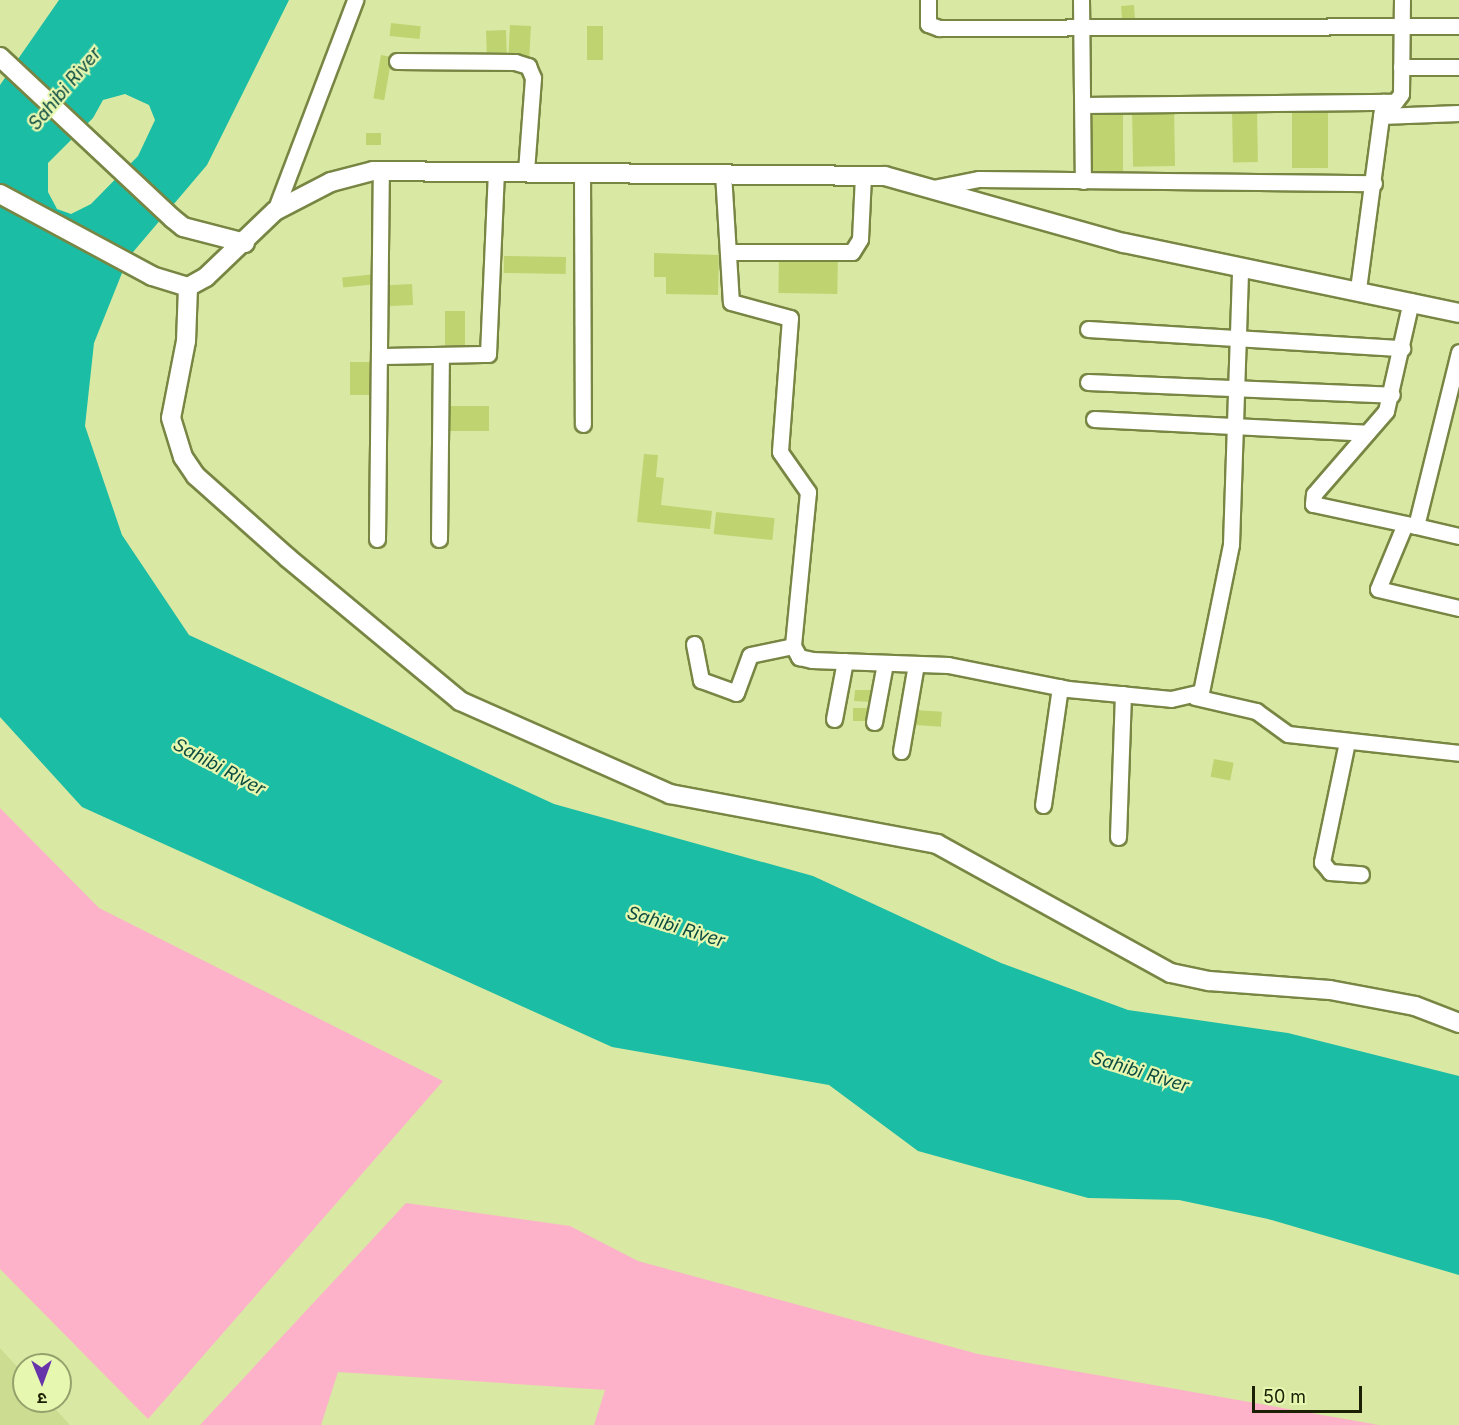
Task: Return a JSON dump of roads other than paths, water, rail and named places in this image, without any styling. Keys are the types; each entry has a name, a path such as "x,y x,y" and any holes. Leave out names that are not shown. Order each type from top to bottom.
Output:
{"street":[{"path":"275,211 355,0"},
{"path":"928,0 932,27 1081,31 1402,24 1459,26"},
{"path":"1081,0 1083,181"},
{"path":"1382,109 1400,100 1402,0"},
{"path":"0,57 172,219 183,227 245,243"},
{"path":"397,61 515,62 528,66 533,78 526,171"},
{"path":"1401,68 1459,67"},
{"path":"1083,105 1382,109 1459,113"},
{"path":"1358,289 1374,183 1382,109"},
{"path":"377,539 381,171"},
{"path":"188,287 245,243 275,211 331,182 381,171 723,173 863,176 933,188 1085,234 1358,289 1459,313"},
{"path":"379,356 481,356 491,348 496,171"},
{"path":"582,171 583,424"},
{"path":"723,173 731,302 790,318 780,452 808,492 793,646 800,657 916,664 1060,687 1123,694 1195,697 1256,711 1280,732 1459,753"},
{"path":"728,252 852,252 861,231 863,176"},
{"path":"933,188 979,179 1374,183"},
{"path":"0,194 152,276 188,287"},
{"path":"1195,697 1205,678 1231,544 1235,338 1240,267"},
{"path":"188,287 186,341 171,418 183,457 196,476 280,550 460,701 670,794 937,844 1171,972 1209,981 1330,990 1414,1006 1459,1023"},
{"path":"1412,301 1392,395 1367,433 1314,494 1313,504 1459,536"},
{"path":"1088,329 1402,348"},
{"path":"1459,352 1410,524 1378,589 1459,608"},
{"path":"439,539 441,357"},
{"path":"1088,382 1392,395"},
{"path":"1094,419 1367,433"},
{"path":"694,644 700,680 736,693 750,655 793,646"},
{"path":"834,719 845,661"},
{"path":"874,722 885,663"},
{"path":"901,751 916,664"},
{"path":"1043,805 1060,687"},
{"path":"1118,837 1123,694"},
{"path":"1347,741 1322,861 1330,872 1361,874"}],"water":[{"name":"Sahibi River","path":"59,0 289,0 207,165 128,258 94,343 85,426 122,535 189,635 554,804 813,876 1001,963 1128,1010 1288,1033 1459,1076 1459,1275 1268,1219 1179,1200 1088,1198 918,1151 829,1085 612,1047 82,807 0,717 0,85","holes":["125,94 149,105 155,120 138,156 91,204 71,214 57,209 48,192 48,163 93,118 103,100"]}]}
